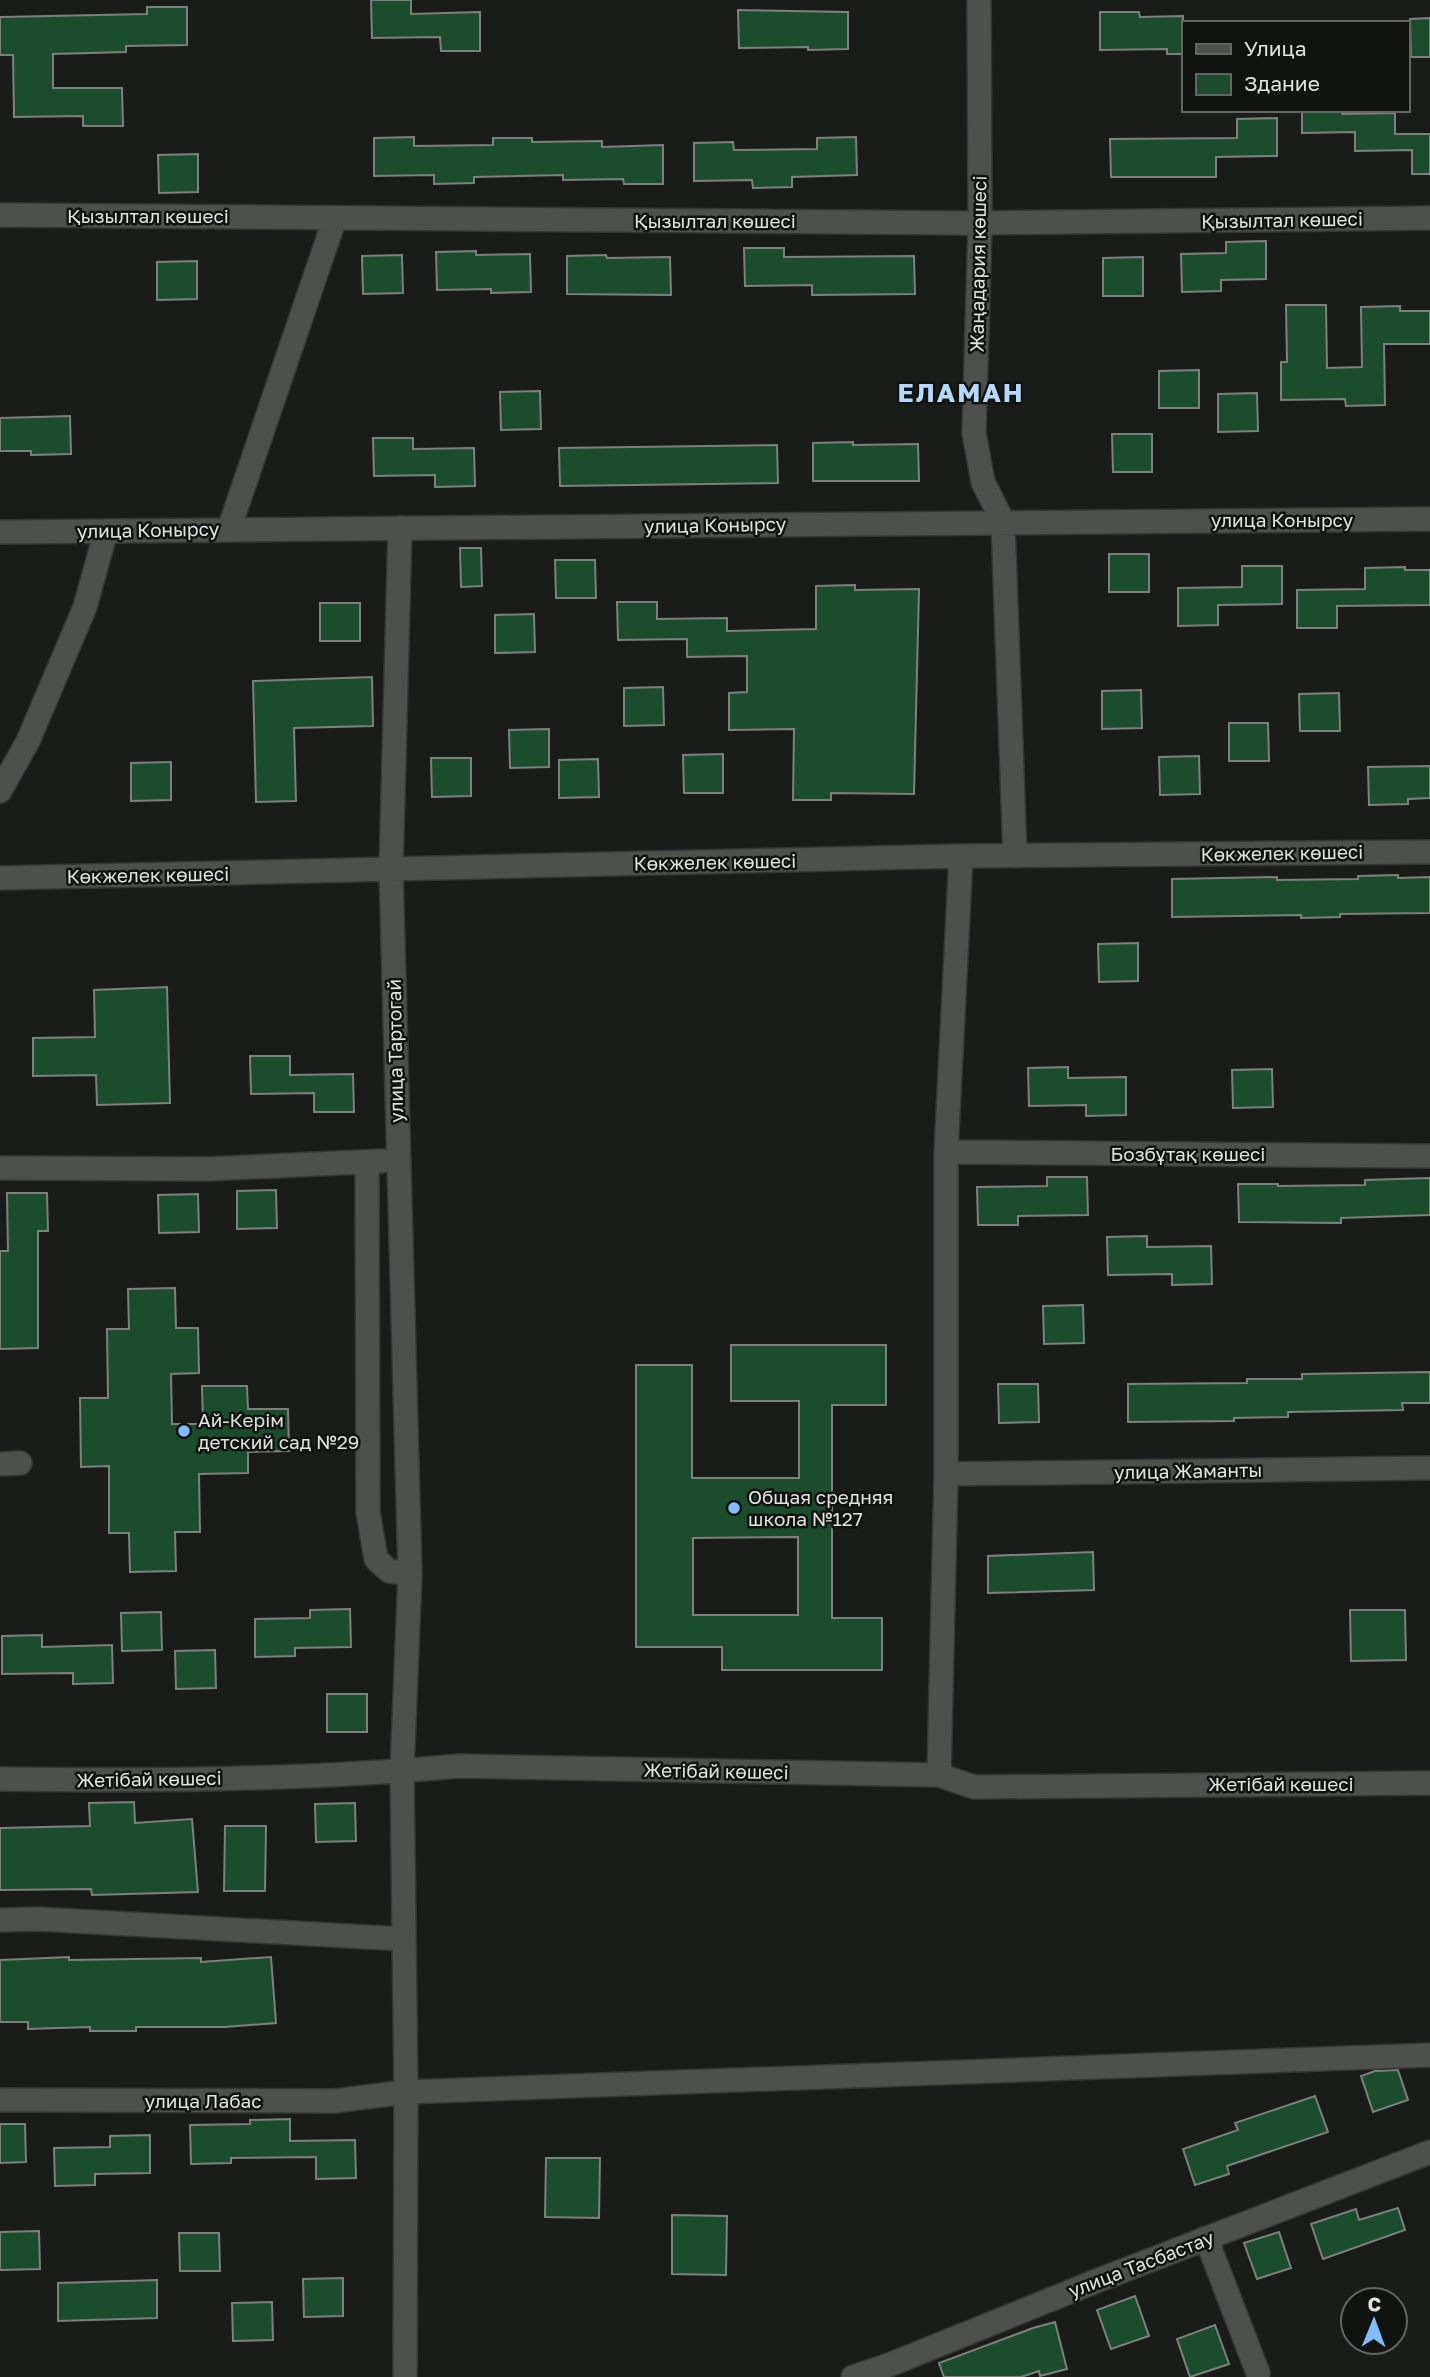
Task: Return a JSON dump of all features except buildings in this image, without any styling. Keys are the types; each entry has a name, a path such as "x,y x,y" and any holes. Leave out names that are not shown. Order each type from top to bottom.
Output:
{"street":[{"name":"Жаңадария көшесі","path":"979,0 980,223 974,433 983,482 1003,522"},
{"name":"Қызылтал көшесі","path":"0,215 980,223 1430,218"},
{"path":"229,529 335,218"},
{"name":"улица Конырсу","path":"0,532 1430,519"},
{"path":"1003,522 1015,856"},
{"name":"улица Тартогай","path":"400,528 391,870 410,1574 402,1771 406,2092 405,2377"},
{"path":"0,791 28,741 85,607 106,531"},
{"name":"Көкжелек көшесі","path":"0,878 961,856 1430,852"},
{"path":"939,1775 946,1474 946,1152 961,856"},
{"name":"Бозбұтақ көшесі","path":"946,1152 1430,1156"},
{"path":"0,1168 208,1169 398,1160"},
{"path":"367,1162 368,1512 376,1559 389,1571 410,1574"},
{"name":"улица Жаманты","path":"946,1474 1430,1468"},
{"name":"Жетібай көшесі","path":"0,1779 153,1781 402,1771 459,1766 939,1775 974,1787 1430,1783"},
{"path":"0,1920 38,1919 403,1939"},
{"name":"улица Лабас","path":"0,2100 334,2101 406,2092 1430,2056"},
{"name":"улица Тасбастау","path":"852,2377 889,2365 1430,2152"},
{"path":"1206,2238 1258,2373"}],"place":[{"name":"Ай-Керім детский сад №29","path":"184,1431"},
{"name":"Общая средняя школа №127","path":"734,1508"}],"district":[{"name":"ЕЛАМАН","path":"961,393"}]}
